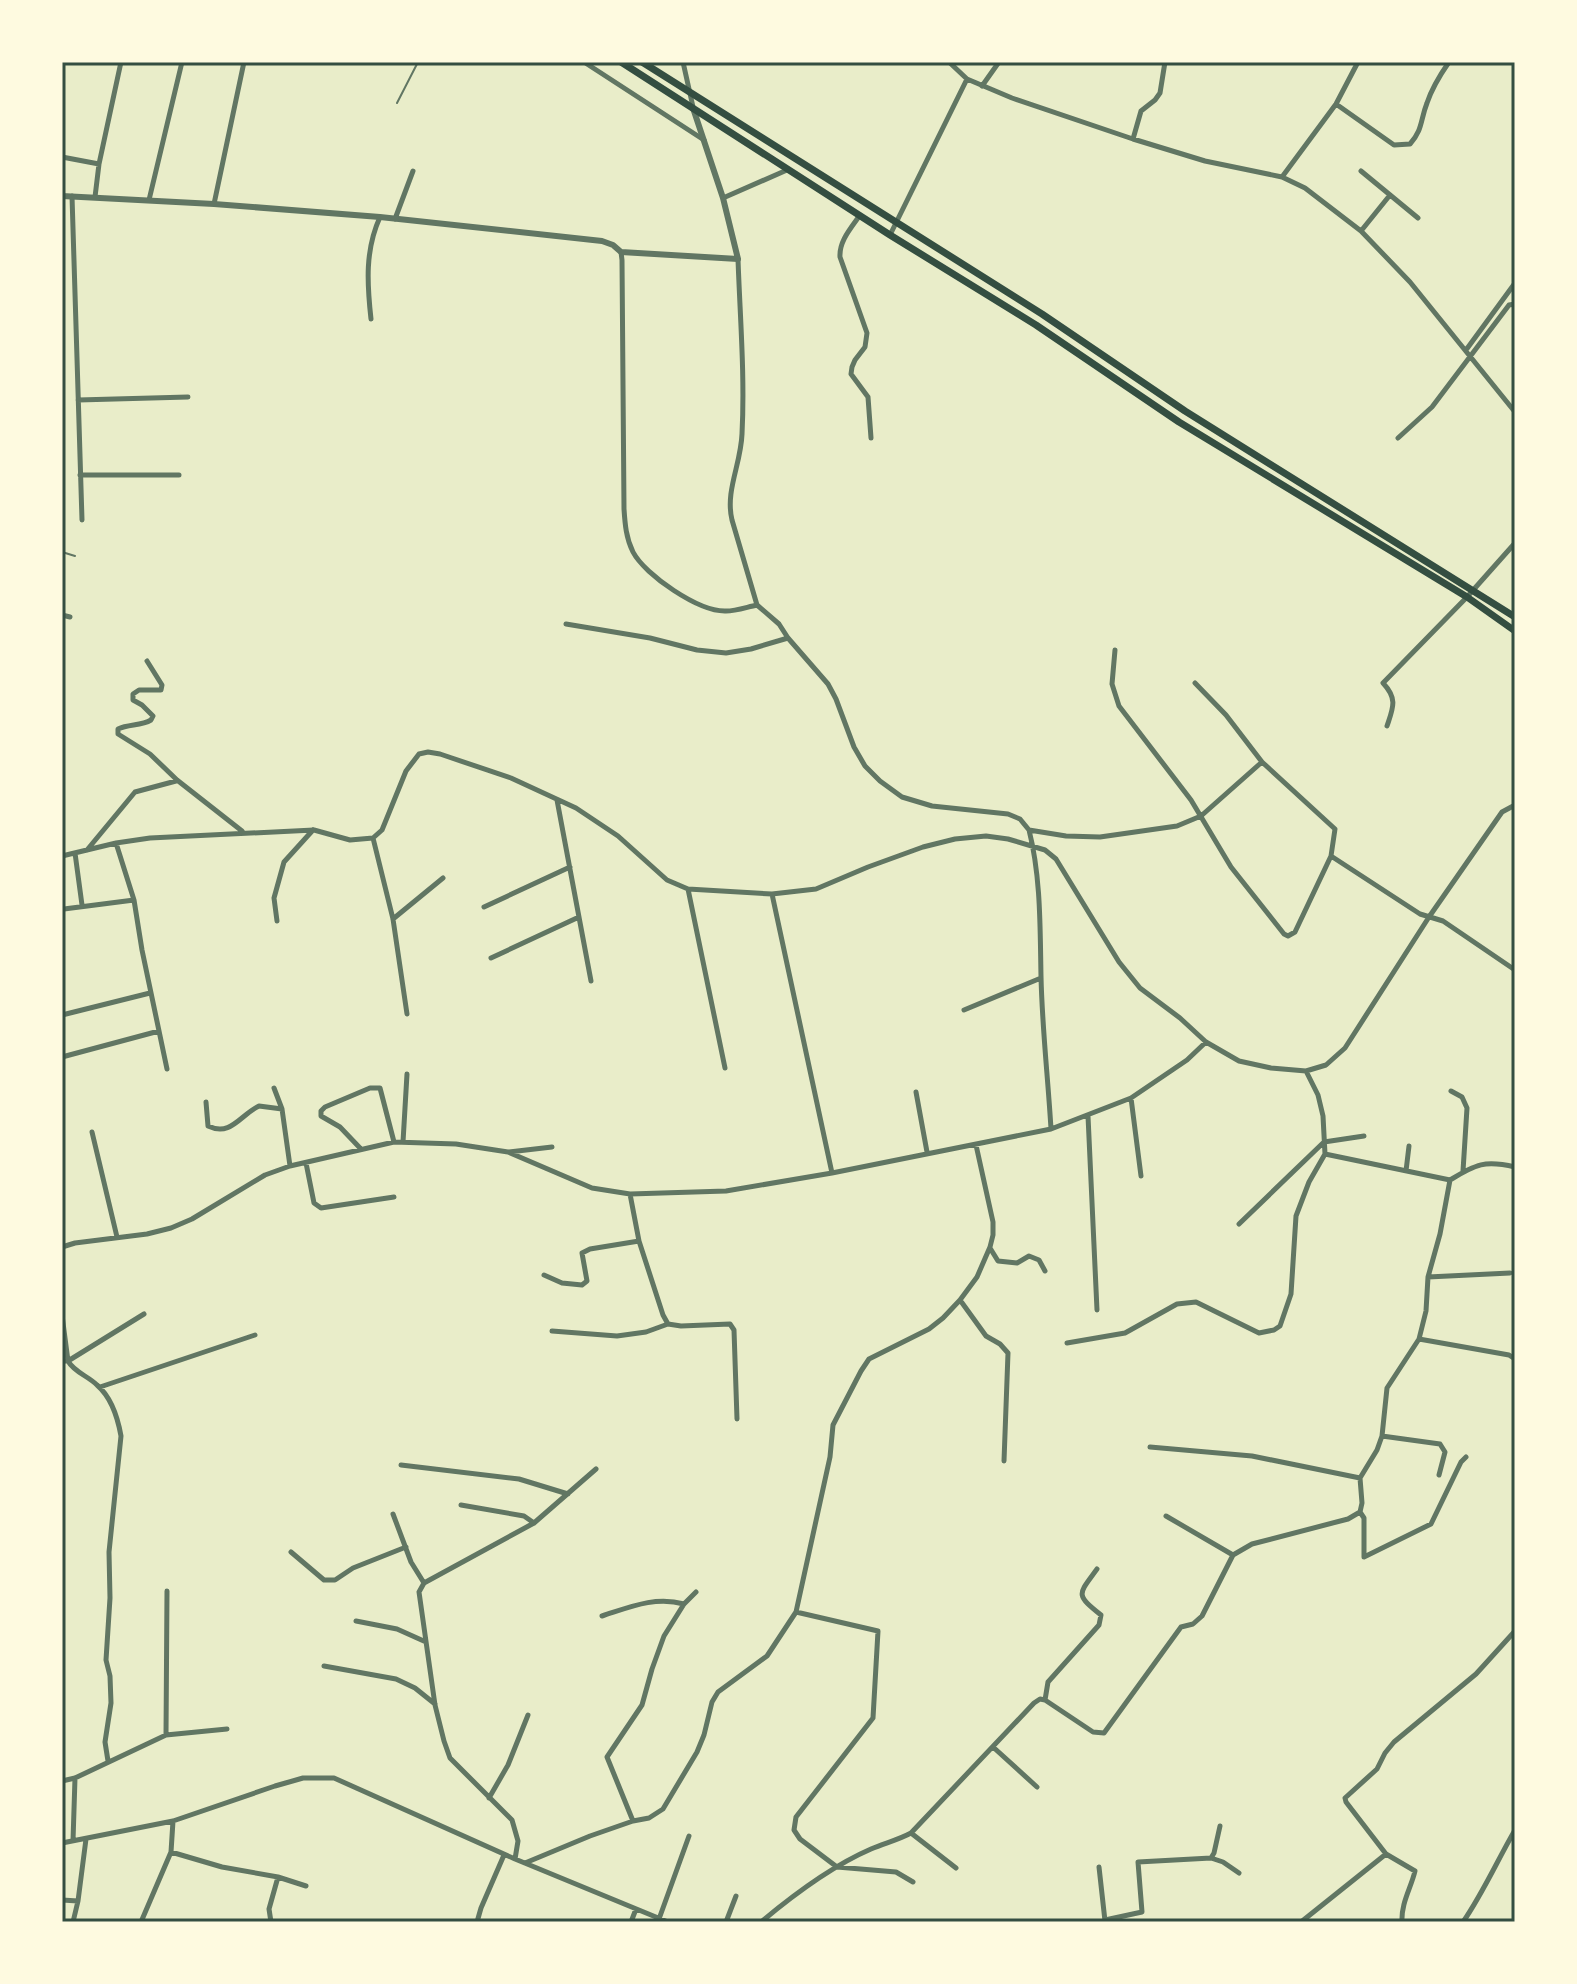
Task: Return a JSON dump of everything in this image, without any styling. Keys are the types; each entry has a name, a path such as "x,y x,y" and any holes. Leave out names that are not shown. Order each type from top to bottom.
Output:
{"main road":[{"path":"621,62 1036,325 1179,422 1467,597 1515,631"},
{"path":"642,62 1042,314 1185,411 1515,617"},
{"path":"1179,422 1185,411"}],"street":[{"path":"95,197 121,62"},
{"path":"149,200 182,62"},
{"path":"214,204 244,62"},
{"path":"584,62 705,141"},
{"path":"683,62 693,108 723,198 738,259 742,439 728,506 757,605 779,624 828,684 854,747 865,766 880,781 902,797 932,806 1008,814 1020,819 1029,830 1041,938 1051,1129"},
{"path":"949,62 967,79 1012,98 1205,161 1282,177 1305,188 1361,231 1410,282 1515,412"},
{"path":"982,86 999,62"},
{"path":"1133,139 1141,111 1160,93 1165,62"},
{"path":"1282,177 1336,104 1358,62"},
{"path":"1336,104 1394,145 1410,144 1420,133 1425,106 1449,62"},
{"path":"890,235 967,79"},
{"path":"62,157 99,164"},
{"path":"723,198 788,170"},
{"path":"395,219 413,171"},
{"path":"1361,171 1418,218"},
{"path":"1361,231 1390,195"},
{"path":"62,196 380,217 602,241 621,252 738,259"},
{"path":"72,196 82,520"},
{"path":"860,215 842,242 840,257 867,333 865,347 855,360 851,374 868,397 871,438"},
{"path":"371,319 368,260 380,217"},
{"path":"621,252 624,509 627,534 634,554 647,569 689,601 707,609 726,611 757,605"},
{"path":"1466,350 1515,283"},
{"path":"1398,438 1432,407 1509,305 1515,304"},
{"path":"78,400 188,397"},
{"path":"80,475 179,475"},
{"path":"1387,726 1394,704 1390,690 1383,683 1515,543"},
{"path":"62,615 70,617"},
{"path":"566,624 726,653 788,638"},
{"path":"1115,650 1112,684 1119,706 1191,800 1231,867 1288,936 1295,932 1331,856 1335,829 1262,762 1226,715 1195,683"},
{"path":"147,661 162,685 161,690 139,690 133,694 133,700 153,716 145,724 118,729 118,734 150,754 177,780 244,832"},
{"path":"62,856 150,838 244,832 314,830 350,840 373,838 382,830 406,771 419,754 428,752 511,778 576,808 618,836 667,880 688,889 772,894 816,889 923,847 986,836 1008,839 1045,850 1056,859 1119,962 1140,988 1206,1042 1239,1061 1306,1071 1326,1065 1345,1048 1429,917 1502,812 1515,805"},
{"path":"1029,830 1100,837 1177,826 1201,816 1262,762"},
{"path":"87,850 135,792 177,780"},
{"path":"557,799 591,981"},
{"path":"277,921 274,898 284,862 314,830"},
{"path":"373,838 393,919 407,1014"},
{"path":"116,843 134,900 167,1069"},
{"path":"75,853 82,905"},
{"path":"1331,856 1420,914 1443,921 1515,970"},
{"path":"484,907 570,867"},
{"path":"393,919 443,878"},
{"path":"688,889 725,1068"},
{"path":"772,894 832,1173"},
{"path":"64,909 134,900"},
{"path":"491,958 579,917"},
{"path":"964,1010 1041,978"},
{"path":"62,1015 150,993"},
{"path":"62,1057 159,1031"},
{"path":"62,1247 171,1228 192,1219 265,1175 290,1166 394,1142 456,1144 508,1152 592,1188 630,1194 726,1191 832,1173 1051,1129 1131,1098 1187,1060 1206,1042"},
{"path":"1067,1343 1125,1333 1177,1304 1196,1302 1259,1333 1280,1326 1291,1294 1296,1216 1309,1182 1325,1154 1323,1116 1318,1095 1306,1071"},
{"path":"403,1142 407,1074"},
{"path":"274,1088 282,1109 290,1166"},
{"path":"361,1149 340,1127 321,1116 321,1111 370,1088 380,1088 394,1142"},
{"path":"1451,1091 1462,1097 1467,1108 1462,1172"},
{"path":"916,1092 927,1152"},
{"path":"1131,1098 1141,1176"},
{"path":"206,1102 208,1126 211,1128 227,1129 259,1106 282,1109"},
{"path":"1088,1116 1097,1310"},
{"path":"92,1132 117,1237"},
{"path":"1239,1224 1324,1142 1364,1136"},
{"path":"525,1863 560,1847 649,1818 663,1809 697,1752 718,1692 767,1656 796,1612 830,1457 833,1425 861,1371 869,1359 929,1329 943,1318 977,1277 990,1247 993,1222 976,1145"},
{"path":"1406,1171 1409,1146"},
{"path":"508,1152 552,1147"},
{"path":"1325,1154 1450,1180 1481,1163 1496,1162 1515,1167"},
{"path":"306,1163 314,1203 321,1208 394,1197"},
{"path":"1450,1180 1428,1277 1426,1311 1419,1339 1387,1388 1382,1436 1360,1478 1364,1557 1431,1524 1466,1457"},
{"path":"630,1194 639,1241 668,1324"},
{"path":"544,1275 562,1283 582,1285 587,1281 582,1253 639,1241"},
{"path":"990,1247 998,1261 1017,1263 1029,1256 1039,1260 1045,1271"},
{"path":"1428,1277 1510,1273"},
{"path":"960,1300 986,1336 1008,1353 1004,1461"},
{"path":"65,1361 144,1314"},
{"path":"62,1315 65,1361 100,1387 118,1418 121,1436 110,1536 106,1660 111,1703 105,1742 108,1761"},
{"path":"552,1331 617,1336 646,1332 668,1324 730,1324 734,1330 737,1419"},
{"path":"100,1387 255,1335"},
{"path":"1419,1339 1509,1355 1515,1359"},
{"path":"1382,1436 1440,1444 1445,1452 1439,1475"},
{"path":"1150,1447 1252,1456 1360,1478"},
{"path":"401,1465 519,1479 569,1495"},
{"path":"515,1859 518,1841 512,1820 450,1758 435,1705 419,1592 424,1583 534,1523 596,1469"},
{"path":"461,1505 524,1516 534,1523"},
{"path":"761,1922 837,1867 911,1833 1040,1699 1093,1732 1104,1733 1181,1627 1193,1624 1202,1616 1233,1555 1252,1544 1348,1519 1360,1512"},
{"path":"393,1514 411,1562 424,1583"},
{"path":"1166,1516 1233,1555"},
{"path":"291,1552 329,1581 406,1547"},
{"path":"1045,1700 1048,1682 1101,1620 1101,1615 1084,1601 1082,1594 1097,1569"},
{"path":"166,1735 167,1591"},
{"path":"633,1821 607,1757 642,1705 664,1636 684,1604 696,1592"},
{"path":"602,1616 653,1600 684,1604"},
{"path":"796,1612 878,1631 873,1718 796,1817 794,1830 800,1839 837,1867 896,1872 913,1882"},
{"path":"356,1621 397,1629 426,1642"},
{"path":"1402,1922 1401,1915 1415,1871 1386,1854 1345,1798 1377,1769 1394,1742 1476,1674 1515,1631"},
{"path":"324,1666 396,1679 415,1688 435,1705"},
{"path":"489,1798 508,1765 528,1715"},
{"path":"62,1781 75,1778 166,1735 227,1729"},
{"path":"993,1747 1037,1787"},
{"path":"73,1841 75,1778"},
{"path":"62,1843 173,1821 303,1778 334,1778 504,1855 668,1922"},
{"path":"141,1922 171,1852 173,1821"},
{"path":"1211,1858 1220,1826"},
{"path":"1463,1922 1480,1897 1515,1830"},
{"path":"911,1833 956,1868"},
{"path":"659,1919 689,1836"},
{"path":"73,1922 86,1839"},
{"path":"171,1852 306,1886"},
{"path":"1301,1922 1386,1854"},
{"path":"477,1922 504,1855"},
{"path":"1099,1867 1105,1921 1142,1912 1138,1862 1211,1858 1239,1873"},
{"path":"271,1922 269,1909 278,1877"},
{"path":"726,1922 736,1896"},
{"path":"62,1900 78,1901"},
{"path":"631,1922 636,1909"}],"lane":[{"path":"397,103 418,62"},
{"path":"62,552 75,556"}]}
